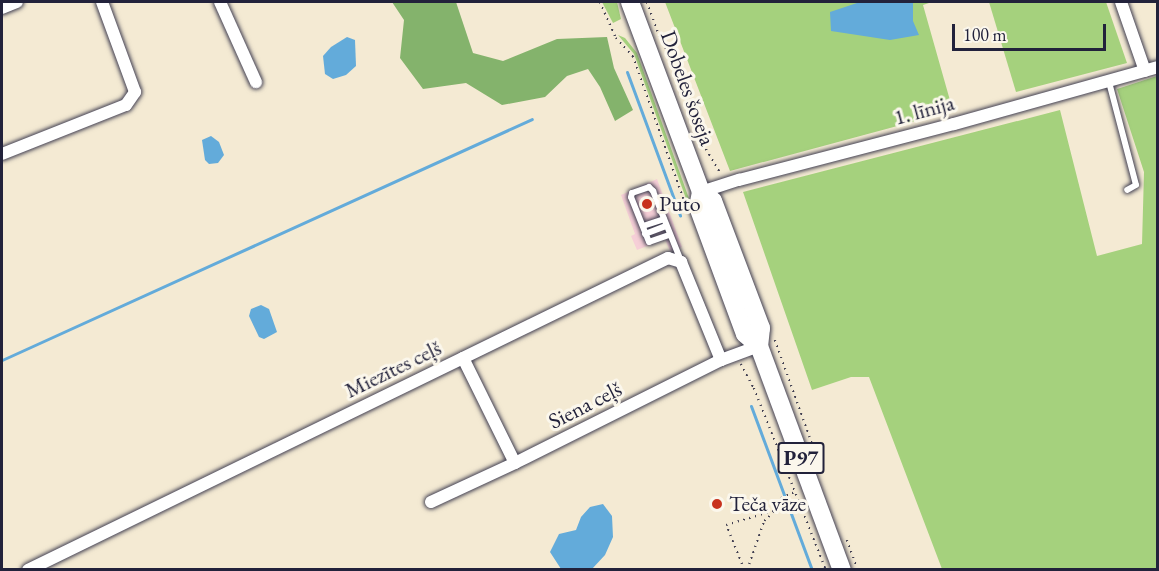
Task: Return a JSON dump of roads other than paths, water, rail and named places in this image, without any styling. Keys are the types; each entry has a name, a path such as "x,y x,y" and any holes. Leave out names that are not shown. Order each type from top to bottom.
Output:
{"main road":[{"name":"Dobeles šoseja","path":"630,2 701,192 713,201 761,328 759,346 842,570"}],"street":[{"path":"2,8 17,2"},
{"path":"2,154 126,105 135,92 102,2"},
{"path":"220,2 256,82"},
{"path":"1121,2 1145,71"},
{"name":"1. līnija","path":"701,192 1158,67"},
{"name":"Miezītes ceļš","path":"28,570 638,271 668,258 681,262"},
{"path":"681,262 721,360"},
{"name":"Siena ceļš","path":"431,502 515,463 721,360 759,346"},
{"path":"462,358 515,463"}],"lane":[{"path":"1109,82 1136,185 1127,190"},
{"path":"669,235 649,242 639,207 632,193 649,187 681,262"},
{"path":"643,221 661,215"},
{"path":"645,234 666,226"}],"water":[{"path":"860,2 913,2 913,21 919,35 890,40 831,31 830,12"},
{"path":"347,37 355,40 356,66 346,75 333,79 325,74 323,56 331,47"},
{"path":"211,136 219,142 224,155 218,163 209,164 205,160 202,140"},
{"path":"261,305 269,309 277,332 264,339 259,337 249,316 251,309"},
{"path":"603,504 612,516 613,537 605,555 592,569 561,569 550,552 559,534 576,530 581,517 590,507"}],"waterway":[{"path":"627,72 680,215"},
{"path":"2,360 532,119"},
{"path":"751,406 812,570"}],"place":[{"name":"Puto","path":"647,204"},
{"name":"Teča vāze","path":"717,504"}]}
